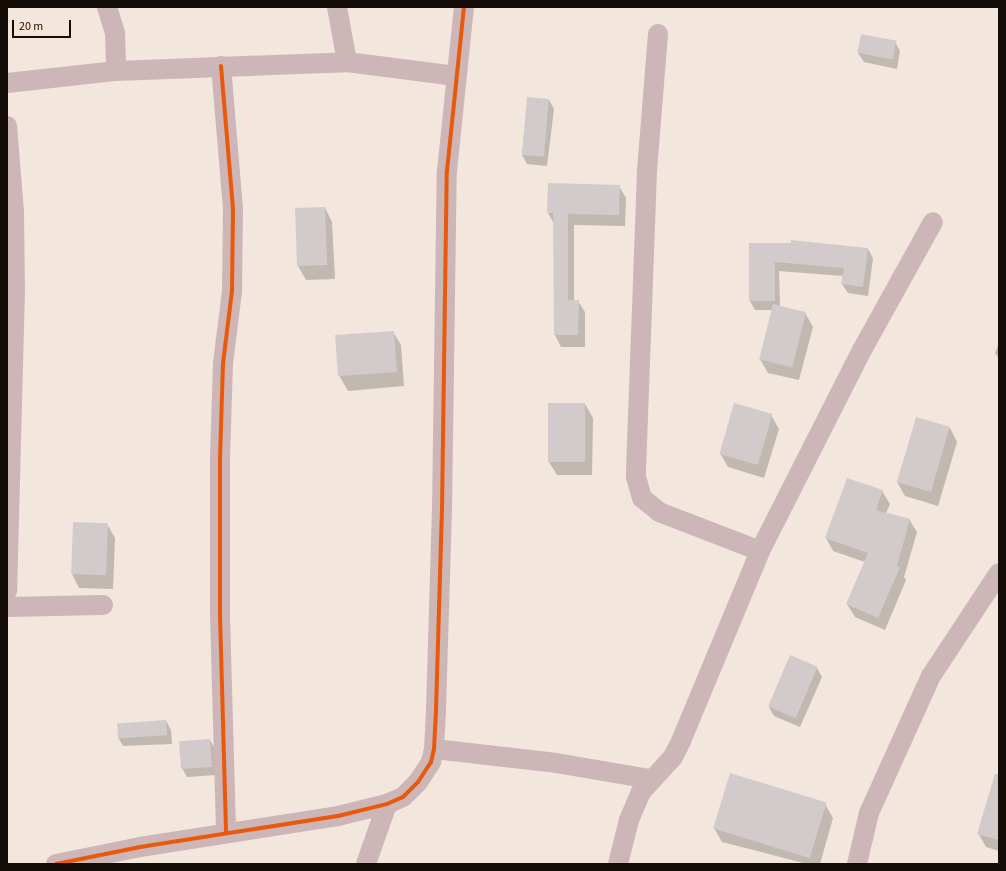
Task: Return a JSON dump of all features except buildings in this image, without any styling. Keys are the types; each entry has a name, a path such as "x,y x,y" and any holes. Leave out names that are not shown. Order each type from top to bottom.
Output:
{"street":[{"path":"107,7 115,34 116,71"},
{"path":"337,7 347,62"},
{"path":"56,864 226,832 338,816 387,804 403,797 418,782 431,762 434,750 442,503 447,171 464,7"},
{"path":"658,34 647,171 636,477 642,498 659,512 760,550"},
{"path":"7,83 116,71 347,62 456,76"},
{"path":"221,66 233,209 232,291 223,362 220,459 220,615 226,832"},
{"path":"7,126 12,166 15,289 7,591"},
{"path":"618,864 629,820 641,792 650,779 663,769 681,740 760,550 862,350 933,222"},
{"path":"857,864 868,813 931,676 999,574"},
{"path":"7,607 103,605"},
{"path":"434,750 556,763 650,779"},
{"path":"366,864 387,804"}],"cycle path":[{"path":"56,864 140,847 338,816 387,804 403,797 418,782 431,762 434,749 436,710 442,510 447,171 464,7"},
{"path":"221,66 233,209 232,291 223,363 220,459 220,615 226,832"}]}
